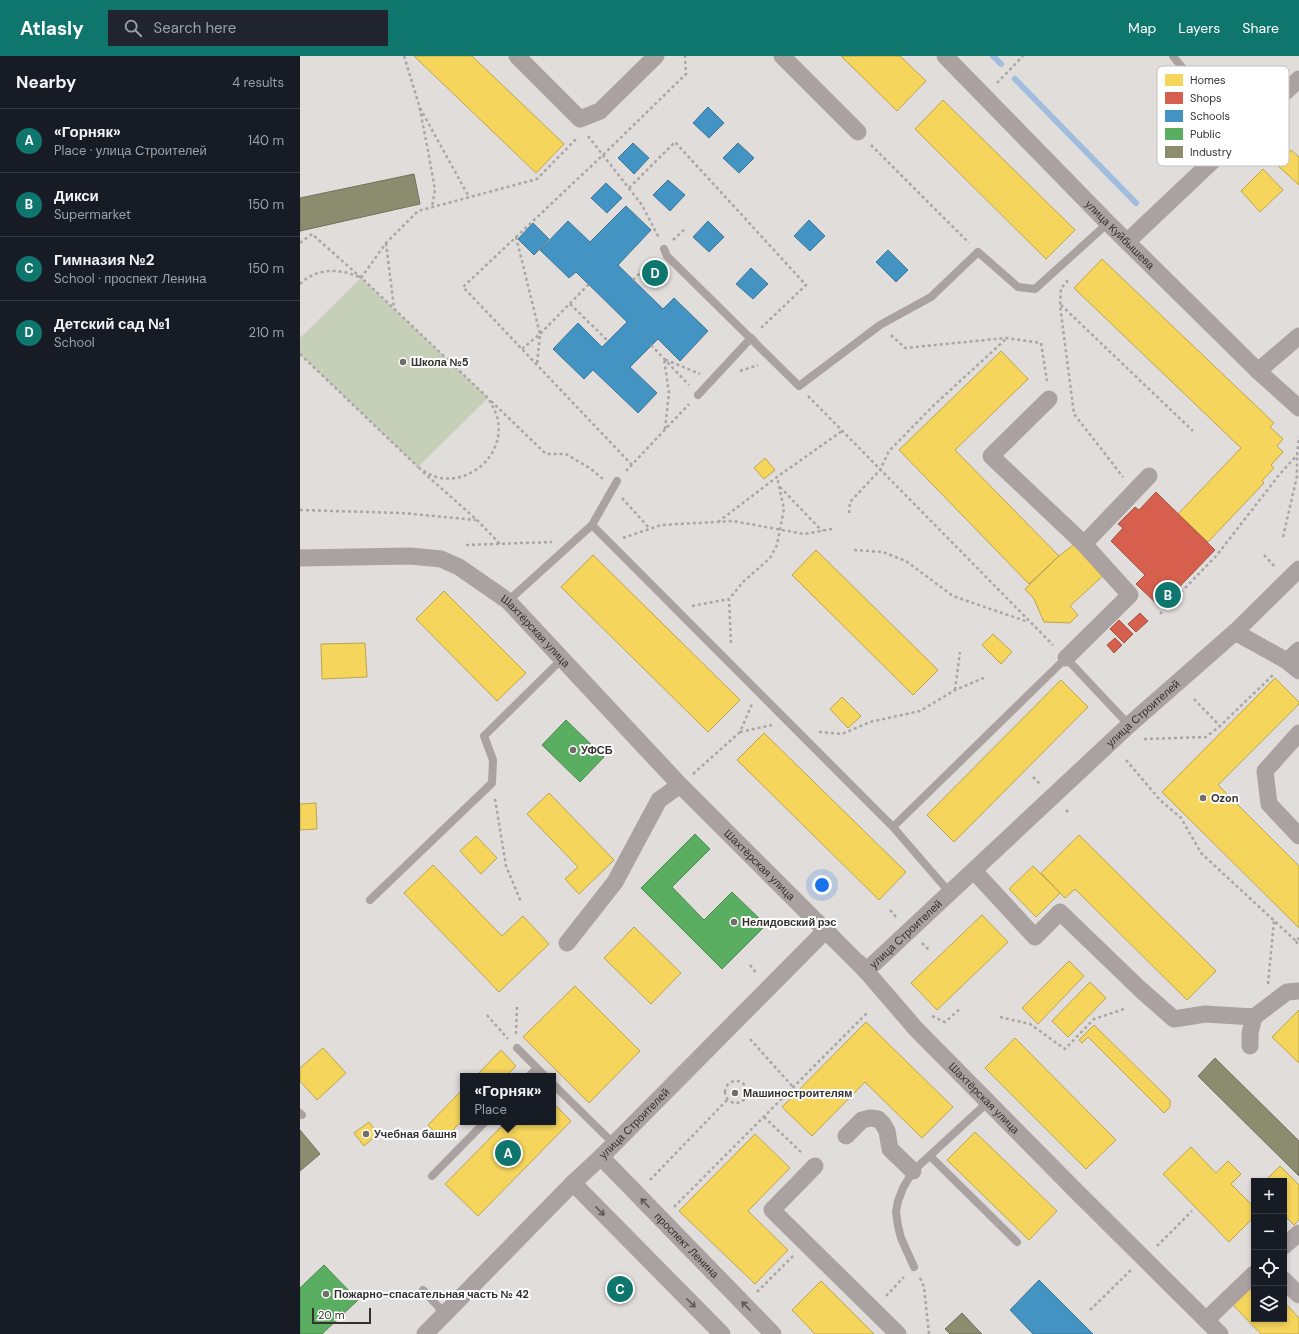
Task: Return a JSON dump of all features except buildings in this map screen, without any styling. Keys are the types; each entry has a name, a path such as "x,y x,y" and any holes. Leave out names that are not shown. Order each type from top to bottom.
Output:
{"street":[{"path":"517,56 582,124 600,111 656,56"},
{"path":"782,56 858,132"},
{"name":"улица Куйбышева","path":"945,56 1108,223 1128,241 1258,371 1299,408"},
{"path":"1289,88 1299,79"},
{"path":"1128,241 1207,166"},
{"path":"1258,371 1299,336"},
{"path":"1050,399 991,456 1084,544 1130,595 1066,658"},
{"path":"1084,544 1149,476"},
{"name":"Шахтёрская улица","path":"300,558 410,556 440,559 459,567 508,601 680,786 826,930"},
{"name":"улица Строителей","path":"425,1334 573,1183 614,1144 826,930 866,971 1129,725 1235,632 1299,569"},
{"path":"1235,632 1295,660"},
{"path":"1299,733 1265,771 1269,804 1299,836"},
{"path":"567,943 615,882 659,800 680,786"},
{"path":"974,871 1035,938 1060,912 1141,990 1174,1019 1205,1014 1260,1012"},
{"name":"Шахтёрская улица","path":"866,971 916,1029 1220,1334"},
{"path":"1250,1046 1250,1033 1260,1012 1287,992 1299,991"},
{"path":"846,1136 862,1120 870,1118 878,1119 887,1131 890,1149 913,1171"},
{"name":"проспект Ленина","path":"601,1157 773,1334"},
{"path":"815,1166 772,1210 898,1334"},
{"path":"573,1183 722,1334"},
{"path":"1287,1243 1299,1232"},
{"path":"1206,1320 1251,1277"},
{"path":"1287,1283 1299,1294"}],"lane":[{"path":"1173,56 1181,66"},
{"path":"664,249 667,256 799,386 880,325 931,296 978,252 1018,287 1035,289 1108,223"},
{"path":"698,395 751,338"},
{"path":"508,601 592,525 617,480"},
{"path":"592,525 893,827 950,892"},
{"path":"893,827 1066,658 1129,725"},
{"path":"370,900 492,783 493,760 484,736 562,659"},
{"path":"516,1048 542,1073"},
{"path":"532,1073 537,1068"},
{"path":"556,1087 614,1144"},
{"path":"914,1266 901,1238 896,1212 903,1188 913,1171 988,1102"},
{"path":"432,1176 481,1125"},
{"path":"930,1156 1017,1242"},
{"path":"423,1290 445,1314"}],"path":[{"path":"404,56 419,105 435,190 432,207"},
{"path":"632,465 463,287 603,155 686,74 685,56"},
{"path":"984,97 1023,56"},
{"path":"419,105 469,197"},
{"path":"361,278 386,243 418,211 537,179 582,124 588,136 645,211 664,249 633,280"},
{"path":"858,132 978,252"},
{"path":"629,188 675,142 806,285 751,338"},
{"path":"300,243 312,234 394,309 546,454"},
{"path":"516,237 540,334 537,364"},
{"path":"386,243 394,309"},
{"path":"1064,264 1067,282 1061,288 1060,305 1074,414 1134,491"},
{"path":"300,284 311,276 330,270 346,272 361,278"},
{"path":"522,349 540,334 589,284"},
{"path":"570,304 608,341"},
{"path":"1060,305 1193,431"},
{"path":"880,325 905,348 1006,338 1041,343 1050,399"},
{"path":"849,513 850,502 880,470 889,452 933,406 1006,338"},
{"path":"617,480 698,395 651,345"},
{"path":"300,354 418,467 477,520 500,544"},
{"path":"664,359 712,380"},
{"path":"664,359 669,393 665,429"},
{"path":"799,386 1029,623 1066,658"},
{"path":"418,467 439,478 451,478 471,473 484,464 493,451 498,436 498,419 496,412 488,398"},
{"path":"718,522 777,477 842,431"},
{"path":"1283,537 1297,476 1299,437"},
{"path":"1160,614 1217,555 1279,475 1297,455"},
{"path":"676,609 728,600 744,581 770,558 777,545 784,509 777,477"},
{"path":"779,487 823,531"},
{"path":"300,510 402,513 477,520"},
{"path":"609,542 661,525 733,521 804,534 832,529"},
{"path":"466,545 575,541"},
{"path":"854,550 883,552 906,561 953,596 1029,623"},
{"path":"728,600 732,666"},
{"path":"954,690 960,652"},
{"path":"1144,739 1206,737 1295,660"},
{"path":"796,730 842,734 870,722 920,712 954,690 986,677"},
{"path":"680,786 740,732 757,691"},
{"path":"1194,699 1220,726"},
{"path":"740,732 787,721"},
{"path":"1126,760 1160,800 1181,818 1201,853 1298,940 1299,946"},
{"path":"492,783 506,866 522,902"},
{"path":"1260,1012 1274,920"},
{"path":"516,1048 515,1027 517,1005"},
{"path":"932,1016 945,1022 961,1008"},
{"path":"1000,1017 1030,1024 1065,1049 1094,1019 1124,1009"},
{"path":"661,1220 867,1013"},
{"path":"487,1015 516,1048"},
{"path":"750,1039 794,1087"},
{"path":"738,1081 744,1084 747,1091 744,1101 734,1104 727,1100 724,1094 728,1084 738,1081"},
{"path":"636,1194 727,1100"},
{"path":"764,1116 815,1166"},
{"path":"744,1305 806,1243"},
{"path":"873,1310 914,1266 924,1287 929,1334"}],"green space":[{"path":"361,278 488,398 418,467 300,354 300,338"}],"waterway":[{"path":"993,56 1001,64"},
{"path":"1015,79 1136,203"}],"place":[{"name":"Детский сад №1","path":"655,273"},
{"name":"Школа №5","path":"403,362"},
{"name":"Дикси","path":"1168,595"},
{"name":"УФСБ","path":"573,750"},
{"name":"Ozon","path":"1203,798"},
{"name":"Нелидовский рэс","path":"734,922"},
{"name":"Машиностроителям","path":"735,1093"},
{"name":"Учебная башня","path":"366,1134"},
{"name":"«Горняк»","path":"508,1153"},
{"name":"Гимназия №2","path":"620,1289"},
{"name":"Пожарно-спасательная часть № 42","path":"326,1294"}]}
